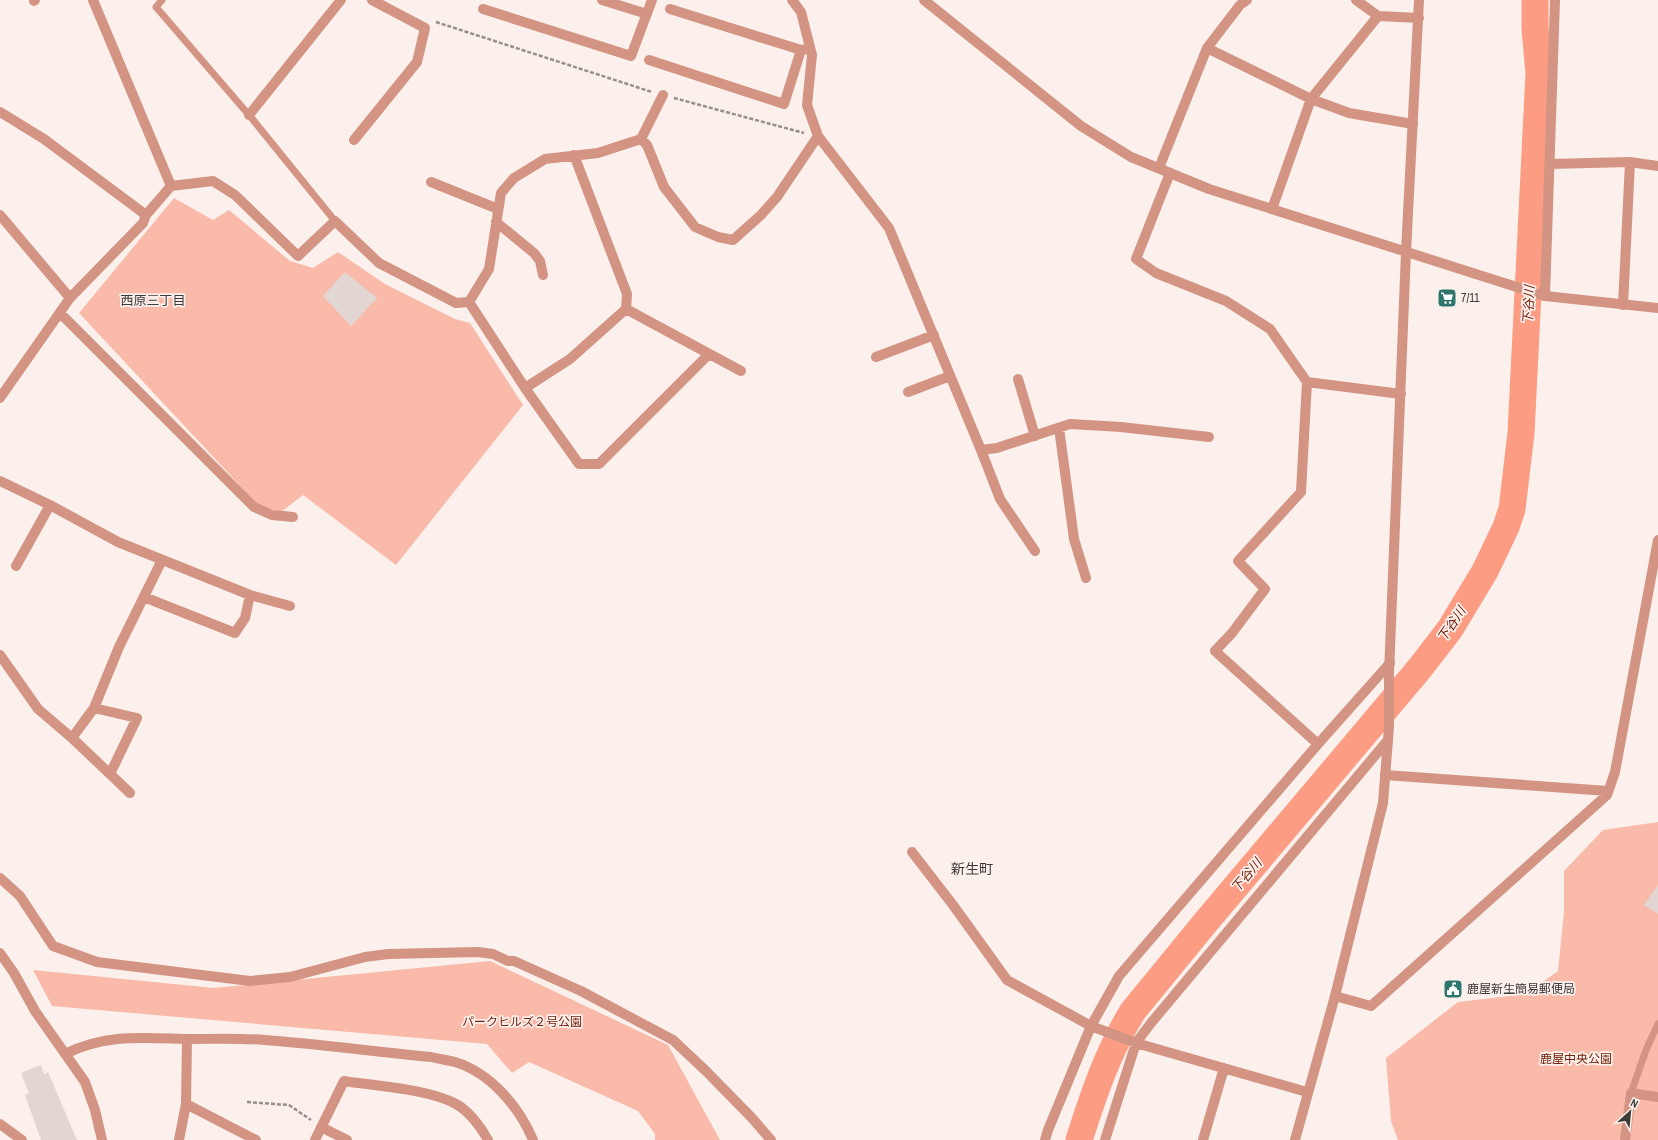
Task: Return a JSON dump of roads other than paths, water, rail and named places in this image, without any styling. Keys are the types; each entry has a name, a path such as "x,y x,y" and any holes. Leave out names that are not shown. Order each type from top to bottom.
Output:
{"street":[{"path":"93,0 171,186"},
{"path":"249,115 341,0"},
{"path":"354,140 417,62 425,28 372,0"},
{"path":"602,0 647,14"},
{"path":"483,9 632,56 652,0"},
{"path":"649,60 784,104 806,49 801,12 792,0"},
{"path":"924,0 1081,126 1131,157 1209,189 1406,252 1506,282 1545,296 1658,308"},
{"path":"1159,168 1207,48 1240,5 1247,0"},
{"path":"1356,0 1378,16 1418,18"},
{"path":"1294,1140 1334,996 1383,803 1389,727 1389,668 1406,252 1419,0"},
{"path":"1545,296 1548,164 1555,0"},
{"path":"670,9 806,49 812,55 807,105 818,136 889,228 981,450 1000,500 1035,550"},
{"path":"1272,209 1311,99 1378,16"},
{"path":"1207,48 1311,99 1349,113 1413,124"},
{"path":"469,302 490,269 494,250 498,209 502,194 514,178 545,159 598,153 641,139 663,95"},
{"path":"0,112 44,138 146,215"},
{"path":"641,139 647,145 664,187 695,227 718,237 733,240 761,215 778,197 818,136"},
{"path":"526,388 570,359 626,308 627,294 574,155"},
{"path":"1548,164 1630,162 1658,166"},
{"path":"1623,305 1630,162"},
{"path":"1170,173 1136,259 1156,273 1226,301 1270,329 1307,382 1301,492 1238,560 1265,589 1232,633 1215,651 1318,744"},
{"path":"0,398 70,298 143,223 146,215 171,186 213,181 235,195 298,256 335,221 379,263 456,303 469,302"},
{"path":"431,182 498,209"},
{"path":"0,215 70,298"},
{"path":"496,222 534,253 540,261 543,275"},
{"path":"469,302 579,464 599,464 709,354"},
{"path":"626,308 741,371"},
{"path":"60,313 254,507 272,515 293,517"},
{"path":"876,357 934,335"},
{"path":"908,392 950,376"},
{"path":"1018,380 1035,436"},
{"path":"1307,382 1401,394"},
{"path":"981,450 997,448 1070,424 1121,427 1209,437"},
{"path":"1059,428 1074,539 1086,578"},
{"path":"0,481 50,504 118,542 250,595 290,606"},
{"path":"16,566 50,504"},
{"path":"1334,996 1371,1006 1607,795 1615,772 1658,540"},
{"path":"72,738 94,708 119,647 162,560"},
{"path":"144,597 235,634 245,618 250,595"},
{"path":"0,655 38,709 72,738 130,793"},
{"path":"1045,1140 1091,1026 1119,976 1318,744 1389,668"},
{"path":"94,708 137,718 110,774"},
{"path":"1105,1140 1136,1043 1151,1023 1388,740"},
{"path":"1385,775 1608,791"},
{"path":"912,852 953,905 1007,980 1091,1026 1136,1043 1307,1092"},
{"path":"0,878 20,896 53,946 98,962 250,982 290,977 365,958 388,954 478,952 493,954 514,961 581,991 673,1040 747,1112 771,1140"},
{"path":"0,953 14,973 35,1011 85,1082 95,1110 102,1140"},
{"path":"66,1054 80,1046 114,1038 264,1040 431,1057 455,1062 475,1071 485,1078 507,1098 527,1126 533,1140"},
{"path":"179,1140 186,1104 187,1039"},
{"path":"1203,1140 1224,1068"},
{"path":"315,1140 344,1081 434,1095 456,1104 473,1118 488,1140"},
{"path":"1625,1140 1631,1093 1658,1097"},
{"path":"186,1104 256,1140"},
{"path":"0,1124 22,1140"},
{"path":"321,1127 347,1140"}],"lane":[{"path":"162,0 156,7 249,115 335,221"},
{"path":"1631,1093 1646,1050 1658,1024"}],"waterway":[{"name":"下谷川","path":"1079,1140 1096,1090 1109,1058 1133,1011 1205,923 1420,668 1450,629 1485,571 1506,527 1512,509 1521,433 1539,73 1535,28 1535,0"}],"place":[{"name":"7/11","path":"1447,298"},
{"name":"鹿屋新生簡易郵便局","path":"1453,989"}],"district":[{"name":"西原三丁目","path":"153,300"},
{"name":"新生町","path":"972,869"}],"park label":[{"name":"パークヒルズ２号公園","path":"522,1022"},
{"name":"鹿屋中央公園","path":"1576,1059"}]}
